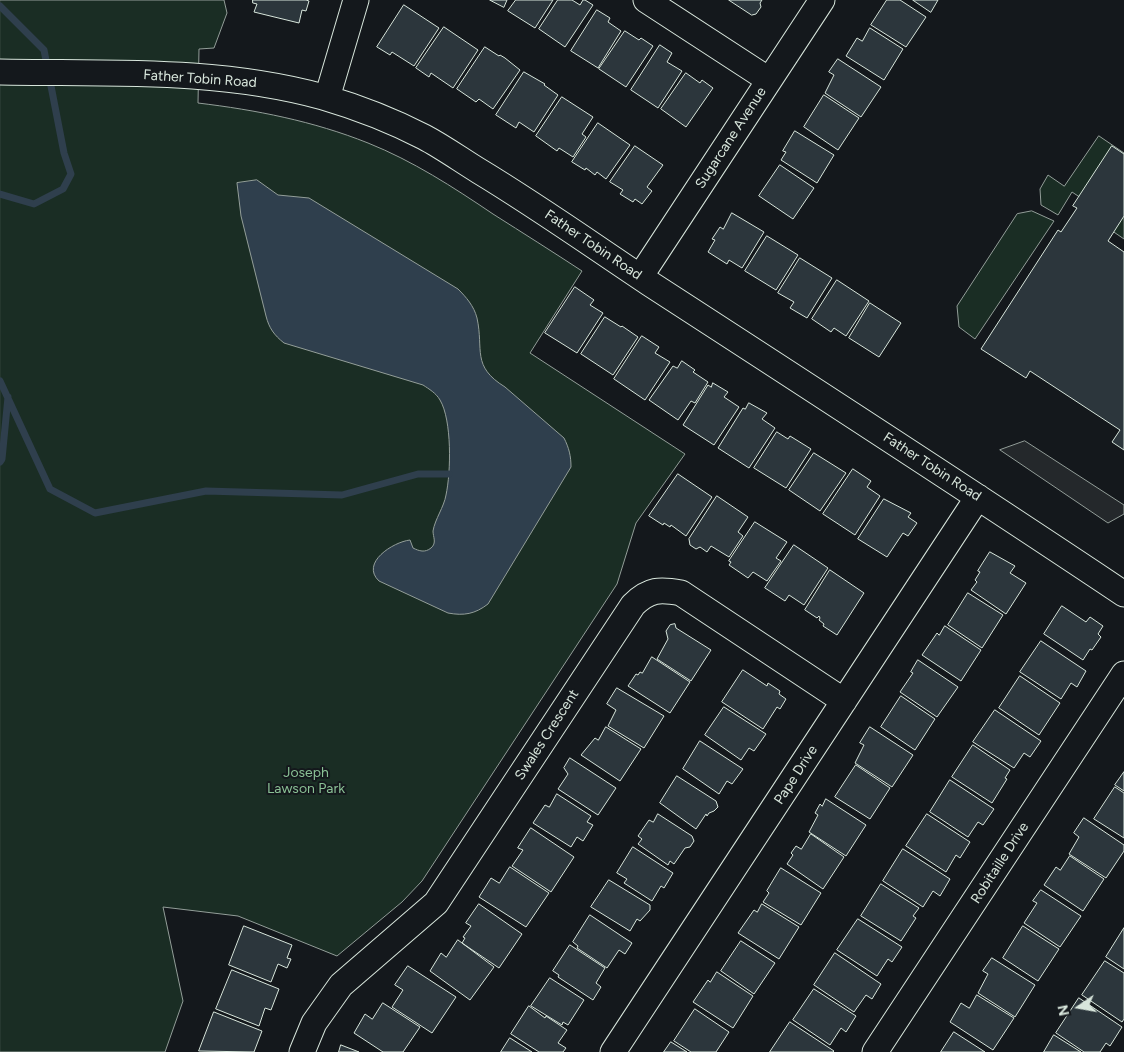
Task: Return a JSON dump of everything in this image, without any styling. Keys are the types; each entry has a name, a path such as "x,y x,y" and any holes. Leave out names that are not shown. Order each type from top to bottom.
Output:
{"street":[{"path":"327,98 356,0"},
{"path":"646,0 769,80"},
{"name":"Sugarcane Avenue","path":"640,277 822,0"},
{"name":"Father Tobin Road","path":"0,72 187,75 257,83 327,98 372,114 426,138 510,190 1124,594"},
{"name":"Pape Drive","path":"612,1052 978,497"},
{"name":"Swales Crescent","path":"302,1052 314,1023 341,985 436,903 633,604 642,596 651,592 665,590 681,594 844,701"},
{"name":"Robitaille Drive","path":"875,1052 1124,674"}],"green space":[{"name":"Joseph Lawson Park","path":"0,0 224,0 227,13 214,48 199,49 198,103 263,113 326,128 385,150 448,184 582,271 530,353 685,454 636,523 617,584 422,881 402,902 337,956 238,916 163,907 183,1001 165,1052 0,1052"},
{"path":"1099,136 1124,153 1124,239 1108,228 1113,219 1072,192 1058,215 1041,205 1040,189 1048,175 1064,186"},
{"path":"1032,211 1054,221 975,339 959,327 957,306 1017,214"}],"shaded area":[{"path":"1025,441 1124,505 1124,514 1108,523 1000,450"}],"water":[{"path":"257,180 278,195 309,198 458,289 476,314 481,357 487,372 564,438 571,459 571,467 488,604 479,610 464,614 448,613 379,581 374,574 373,567 381,554 395,545 410,540 413,548 424,551 429,550 434,544 433,531 445,500 449,473 447,420 444,409 436,395 423,385 284,343 270,328 241,216 237,183"}],"building":[{"path":"253,0 309,1 306,11 302,10 299,23 254,12 257,4 253,3"},
{"path":"490,0 507,0 504,7"},
{"path":"516,0 553,0 535,28 508,11"},
{"path":"558,0 572,0 580,5 585,0 593,5 565,47 539,29"},
{"path":"729,0 762,0 760,3 761,7 756,14 752,15"},
{"path":"887,0 900,0 926,17 906,47 871,25"},
{"path":"913,0 938,0 931,12"},
{"path":"404,5 439,28 414,66 392,52 390,55 377,47"},
{"path":"597,10 610,18 608,22 621,31 598,68 571,51"},
{"path":"444,27 478,50 453,88 431,73 429,77 416,68"},
{"path":"870,28 903,49 884,80 846,56 857,38 862,41"},
{"path":"625,31 653,46 626,87 599,69"},
{"path":"660,45 672,53 667,62 682,71 658,108 631,90"},
{"path":"485,47 505,58 520,70 493,109 479,99 476,102 457,89"},
{"path":"838,59 881,87 861,117 825,93 834,75 829,72"},
{"path":"524,72 545,84 558,95 534,132 519,122 516,128 496,115"},
{"path":"686,73 700,83 702,80 713,88 686,127 661,109"},
{"path":"824,95 859,118 838,150 804,127"},
{"path":"562,97 593,117 582,134 586,137 573,157 559,148 557,151 536,136"},
{"path":"598,123 630,145 606,179 597,172 595,175 586,168 585,170 572,162"},
{"path":"795,131 834,155 817,183 781,160 786,152 783,151"},
{"path":"635,146 663,165 647,187 652,191 642,204 635,199 633,202 620,194 623,190 610,182"},
{"path":"1112,146 1124,154 1124,216 1108,241 1124,252 1124,450 1112,442 1120,430 1030,371 1026,378 981,349 1058,230 1061,232 1077,208 1073,206"},
{"path":"780,165 814,188 793,219 759,196"},
{"path":"732,213 764,232 742,268 729,260 727,264 708,252 715,240 712,239 720,227 723,229"},
{"path":"767,236 798,255 776,290 745,271"},
{"path":"800,258 832,278 807,318 790,308 794,302 778,293"},
{"path":"837,280 869,301 846,336 834,328 831,332 812,319"},
{"path":"575,287 594,300 590,305 603,313 577,353 545,333"},
{"path":"870,303 901,323 879,357 849,338"},
{"path":"605,317 638,337 613,375 581,354"},
{"path":"642,336 659,347 655,353 670,362 645,400 614,379"},
{"path":"682,361 695,370 693,372 708,382 695,403 691,401 678,420 649,400 673,366 677,368"},
{"path":"713,383 728,392 724,397 739,407 714,445 683,425 708,385 711,387"},
{"path":"749,403 767,413 762,419 775,428 749,468 718,448 743,408 745,409"},
{"path":"777,432 788,439 790,436 811,449 786,488 754,468"},
{"path":"814,453 846,473 820,511 789,490"},
{"path":"853,469 871,481 867,487 880,496 855,535 823,514"},
{"path":"678,474 712,497 686,536 671,525 670,527 664,523 663,525 649,516"},
{"path":"717,496 748,517 738,532 743,536 729,557 711,546 707,552 700,547 696,549 690,545 689,539"},
{"path":"884,499 911,513 908,517 917,523 908,536 903,533 887,557 858,539"},
{"path":"755,522 787,542 776,558 781,561 767,581 753,572 748,578 729,565 731,562 729,561"},
{"path":"794,545 828,568 804,605 789,595 785,601 765,588"},
{"path":"990,552 1015,566 1010,573 1026,583 1006,614 971,590 977,582 975,580 980,572 978,571"},
{"path":"830,570 864,593 837,635 823,626 824,624 819,620 819,616 817,618 805,610"},
{"path":"968,593 1003,615 982,648 948,625"},
{"path":"1062,606 1086,622 1090,617 1103,626 1098,634 1101,637 1083,660 1044,634"},
{"path":"675,624 676,628 711,650 691,681 657,659 668,639 666,631 670,625"},
{"path":"945,626 981,650 961,681 922,655 937,633 939,635"},
{"path":"1041,641 1086,671 1077,687 1071,683 1061,699 1020,672"},
{"path":"652,657 690,682 670,713 628,686 636,674 642,673"},
{"path":"918,660 958,687 937,717 900,692 913,673 911,672"},
{"path":"743,670 767,686 768,683 780,691 779,694 786,699 780,709 777,707 763,729 722,702"},
{"path":"1020,676 1060,703 1039,735 999,708"},
{"path":"617,688 664,716 644,748 608,726 616,710 607,704"},
{"path":"901,696 935,719 915,750 881,727"},
{"path":"724,707 766,734 754,751 749,748 741,760 705,735"},
{"path":"995,710 1041,741 1030,757 1024,753 1014,768 973,742"},
{"path":"606,727 641,749 620,781 581,755 595,738 598,740"},
{"path":"870,727 913,755 892,787 855,763 864,745 860,743"},
{"path":"700,741 743,769 732,784 727,781 719,794 683,769"},
{"path":"973,745 1010,770 1005,778 1007,779 992,803 952,777"},
{"path":"570,758 616,788 598,815 558,789 568,774 564,768"},
{"path":"856,765 890,788 870,819 835,797"},
{"path":"1124,772 1124,791 1115,785"},
{"path":"677,776 716,801 718,807 707,816 706,814 696,829 660,803"},
{"path":"950,780 994,809 983,825 978,822 968,837 930,812"},
{"path":"1115,787 1124,793 1124,838 1094,819"},
{"path":"557,794 591,816 587,822 593,825 583,841 577,837 571,847 533,823 545,805 549,807"},
{"path":"826,799 866,825 846,856 809,832 818,815 815,813 820,804 822,806"},
{"path":"658,814 692,836 694,841 690,847 685,848 674,864 670,861 668,865 638,844 642,839 638,836 649,820 653,822"},
{"path":"927,814 970,842 960,858 956,855 946,872 906,846"},
{"path":"1084,818 1124,845 1124,851 1106,878 1069,854 1079,837 1074,833"},
{"path":"531,828 574,857 551,892 512,866 523,850 518,848"},
{"path":"811,834 844,857 823,889 787,864 796,846 801,849"},
{"path":"633,847 673,873 664,888 661,886 652,901 624,883 627,879 617,873"},
{"path":"903,849 950,879 940,896 933,891 923,907 883,881"},
{"path":"1070,856 1104,879 1083,911 1044,885 1056,867 1060,870"},
{"path":"510,867 549,893 526,927 479,897 491,878 499,883"},
{"path":"781,868 821,893 801,925 763,902 769,893 767,891"},
{"path":"609,880 650,905 650,910 640,921 637,919 630,931 591,907"},
{"path":"881,884 919,908 913,916 916,918 901,941 861,916"},
{"path":"1041,890 1081,916 1060,947 1024,923 1037,903 1033,901"},
{"path":"479,904 522,934 499,968 462,943 465,938 463,937 471,926 466,923"},
{"path":"762,904 799,927 779,959 738,933 754,910 757,912"},
{"path":"590,915 632,943 625,954 619,950 607,968 577,948 578,946 573,942"},
{"path":"858,919 902,947 892,962 888,959 877,976 837,950"},
{"path":"244,926 292,945 287,958 291,959 287,968 278,964 271,982 229,965"},
{"path":"1023,926 1059,949 1038,981 1003,958"},
{"path":"1124,928 1124,969 1106,957"},
{"path":"458,940 494,967 470,1000 430,971 441,953 446,957"},
{"path":"741,941 775,963 754,994 721,971"},
{"path":"570,945 605,968 596,983 601,987 593,1000 558,977 559,975 553,971"},
{"path":"835,953 881,984 872,999 866,995 854,1012 814,985"},
{"path":"992,958 1035,985 1015,1017 978,993 988,974 983,971"},
{"path":"1105,961 1124,973 1124,1019 1122,1022 1082,995"},
{"path":"408,966 456,997 432,1033 392,1007 403,990 395,985"},
{"path":"232,970 279,989 271,1010 265,1008 259,1026 216,1009"},
{"path":"717,972 753,996 733,1028 693,1002 708,980 710,982"},
{"path":"550,978 584,1000 568,1025 563,1022 562,1025 531,1006"},
{"path":"814,989 856,1016 846,1032 841,1028 830,1045 793,1020"},
{"path":"977,995 1014,1018 993,1050 950,1022 961,1003 969,1008"},
{"path":"1079,998 1122,1027 1110,1046 1106,1043 1100,1052 1084,1052 1056,1033"},
{"path":"383,1003 420,1027 403,1052 383,1052 354,1033 365,1014 372,1019"},
{"path":"529,1006 545,1018 546,1016 567,1030 558,1043 566,1048 563,1052 539,1052 511,1034"},
{"path":"695,1009 729,1032 716,1052 691,1052 674,1041"},
{"path":"214,1012 262,1031 254,1052 199,1051"},
{"path":"790,1022 834,1051 770,1052"},
{"path":"954,1032 985,1052 941,1052"},
{"path":"1054,1035 1081,1052 1044,1052"},
{"path":"510,1038 532,1052 501,1052"},
{"path":"671,1042 687,1052 664,1052"},
{"path":"341,1045 359,1052 339,1052"}],"waterway":[{"path":"0,6 44,50 64,153 71,174 63,189 34,204 0,194"},
{"path":"0,381 50,489 95,513 206,491 342,495 418,474 449,474"},
{"path":"0,462 2,459 8,397"}]}
